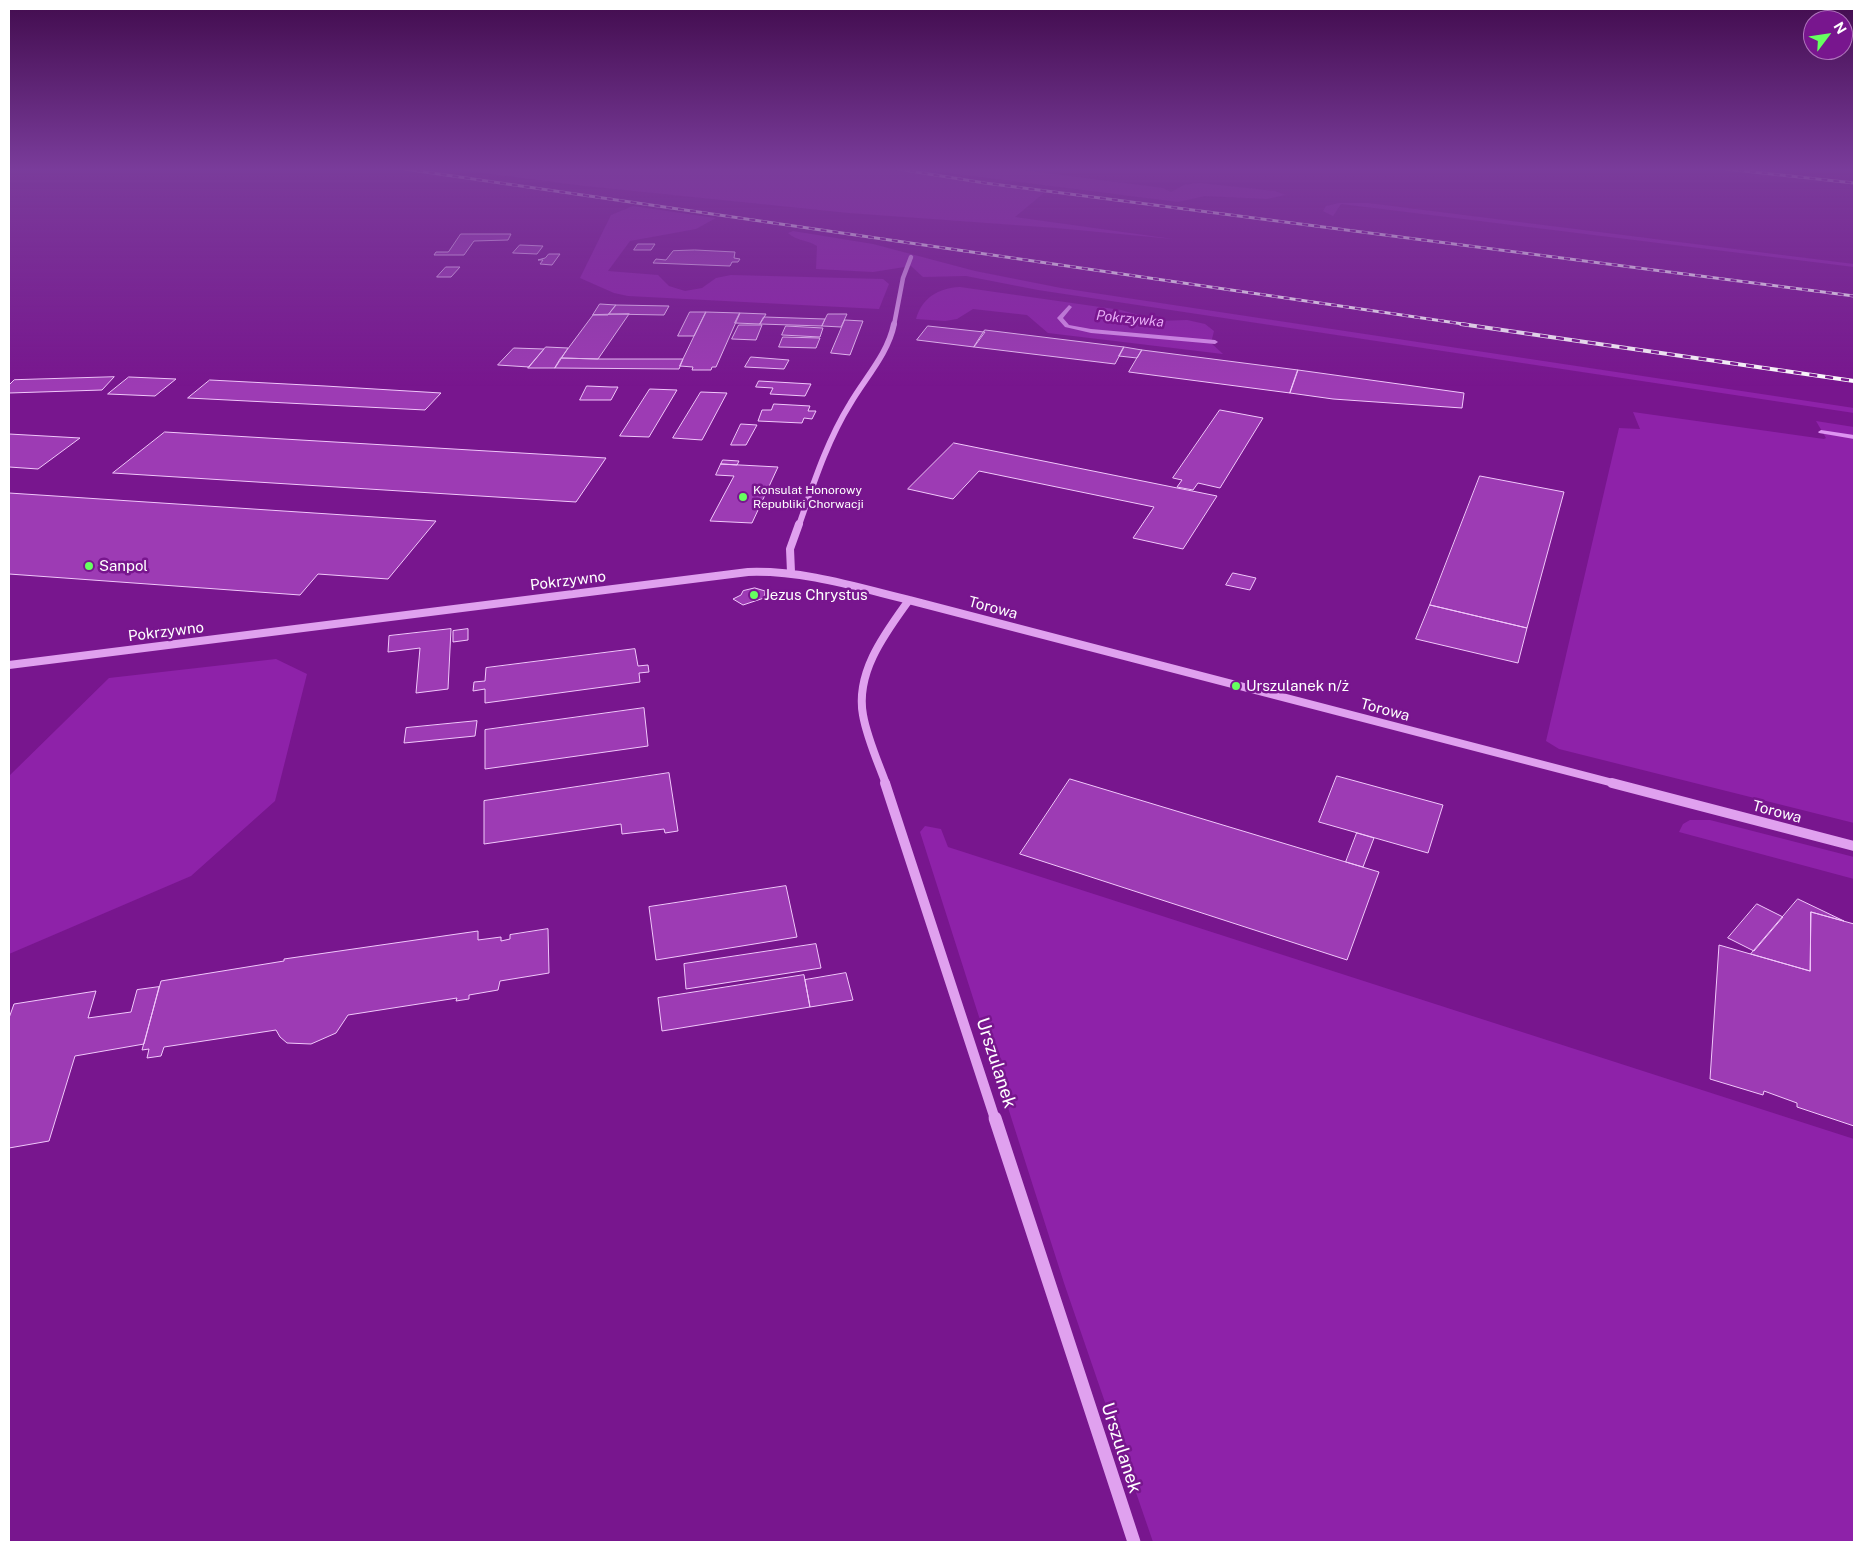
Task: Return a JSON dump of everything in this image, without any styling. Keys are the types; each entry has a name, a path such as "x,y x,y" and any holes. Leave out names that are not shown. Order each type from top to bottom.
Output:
{"street":[{"path":"791,572 790,549 818,472 849,405 877,364 889,337 903,278 912,257"},
{"name":"Pokrzywno","path":"9,666 748,572 791,572"},
{"name":"Torowa","path":"791,572 909,600 1854,846"},
{"name":"Urszulanek","path":"909,600 870,662 862,693 863,715 1134,1542"}],"shaded area":[{"path":"598,241 630,241 608,271 658,275 669,286 685,291 702,288 716,278 731,275 883,279 889,284 879,309 628,296 614,293 580,278"},
{"path":"805,241 857,241 873,244 975,271 1061,288 1854,408 1854,413 1038,290 966,276 923,277 911,266 873,272 816,269 817,246"},
{"path":"1645,241 1674,241 1854,264 1854,267"},
{"path":"960,287 1121,310 1160,321 1187,320 1205,324 1214,331 1211,343 1223,354 1048,333 1027,315 973,309 957,319 945,321 916,319 922,305 932,296 945,289"},
{"path":"1633,412 1824,439 1826,438 1816,421 1854,427 1854,823 1559,749 1546,741 1619,428 1640,429"},
{"path":"276,659 307,674 275,801 191,876 9,954 9,776 109,678"},
{"path":"1690,820 1710,820 1854,857 1854,879 1679,832 1683,824"},
{"path":"925,826 941,829 948,847 1854,1139 1854,1542 1153,1542 1064,1283 920,832"}],"building":[{"path":"456,241 474,241 464,255 434,255 436,252 448,252"},
{"path":"638,244 655,244 651,250 634,250"},
{"path":"520,245 543,246 537,254 513,253"},
{"path":"673,251 735,252 734,258 740,259 738,262 732,262 730,266 653,263 656,259 666,260"},
{"path":"549,254 560,254 552,265 540,264 543,260 538,260 545,258"},
{"path":"446,267 460,267 451,277 437,277"},
{"path":"600,304 616,305 608,315 593,315"},
{"path":"616,305 669,306 664,315 609,314"},
{"path":"690,312 706,312 694,336 678,336"},
{"path":"706,312 740,313 716,367 712,367 711,370 692,370 693,367 680,366"},
{"path":"740,313 766,314 760,324 735,323"},
{"path":"629,314 598,359 561,358 593,315"},
{"path":"828,314 847,314 841,327 822,326"},
{"path":"764,317 825,319 822,326 760,324"},
{"path":"845,320 863,321 850,355 831,353"},
{"path":"739,325 762,325 756,340 732,339"},
{"path":"786,326 823,328 820,337 782,335"},
{"path":"928,326 985,332 974,347 917,340"},
{"path":"985,330 1124,347 1115,364 974,347"},
{"path":"783,337 820,338 816,348 779,347"},
{"path":"546,347 568,348 555,368 528,368"},
{"path":"1124,347 1142,350 1137,358 1119,356"},
{"path":"514,348 544,349 529,367 498,365"},
{"path":"1142,350 1298,370 1290,393 1129,372"},
{"path":"751,357 789,360 784,369 745,367"},
{"path":"561,358 683,359 679,369 555,368"},
{"path":"1298,370 1464,393 1462,408 1333,399 1290,393"},
{"path":"114,377 102,390 9,393 9,385 14,380"},
{"path":"129,377 176,379 155,396 108,394"},
{"path":"210,380 441,393 425,410 188,398"},
{"path":"759,381 811,384 805,396 770,394 773,388 756,387"},
{"path":"587,386 618,387 611,400 580,400"},
{"path":"650,389 677,390 649,437 620,436"},
{"path":"701,392 727,393 702,440 673,438"},
{"path":"774,404 810,406 808,411 816,411 812,419 804,418 802,423 758,421 762,410 771,410"},
{"path":"1220,410 1263,418 1220,488 1198,483 1193,490 1177,487 1182,480 1173,478"},
{"path":"741,424 757,425 746,445 731,445"},
{"path":"165,432 606,458 576,502 113,473"},
{"path":"9,434 80,438 38,469 9,467"},
{"path":"954,443 1217,496 1183,549 1133,538 1154,507 979,471 953,499 908,489"},
{"path":"723,460 739,461 737,465 721,464"},
{"path":"721,464 778,467 752,523 710,521 734,476 716,475"},
{"path":"1480,476 1564,492 1527,628 1430,605"},
{"path":"9,493 436,521 388,579 318,574 300,595 9,574"},
{"path":"1233,573 1256,578 1250,590 1226,585"},
{"path":"755,588 765,591 764,598 743,605 733,599 741,595 743,591"},
{"path":"1430,605 1527,628 1518,663 1416,639"},
{"path":"451,629 448,689 416,693 420,648 388,652 389,636"},
{"path":"468,629 468,640 453,642 453,631"},
{"path":"635,649 638,666 648,665 649,672 639,673 640,682 485,703 485,689 473,691 474,682 485,681 486,668"},
{"path":"644,708 648,746 485,769 485,730"},
{"path":"477,721 475,736 404,743 406,728"},
{"path":"669,773 678,831 665,833 664,829 622,834 621,824 484,844 484,801"},
{"path":"1337,776 1443,805 1428,853 1319,822"},
{"path":"1070,779 1379,872 1347,960 1020,854"},
{"path":"1357,833 1374,838 1363,867 1346,862"},
{"path":"786,886 797,937 656,960 649,907"},
{"path":"1798,899 1844,921 1811,912 1810,971 1751,954"},
{"path":"1757,904 1783,917 1754,951 1728,938"},
{"path":"1811,912 1854,924 1854,1126 1797,1107 1797,1103 1764,1091 1763,1095 1710,1079 1719,945 1810,971"},
{"path":"548,929 549,973 500,981 498,990 469,995 469,999 456,1001 457,998 348,1015 336,1033 311,1044 287,1043 276,1030 164,1047 161,1056 147,1058 149,1049 142,1050 161,981 284,961 284,959 478,931 478,940 501,937 501,941 510,939 510,935"},
{"path":"816,944 821,968 686,989 684,964"},
{"path":"846,973 853,1000 810,1007 805,980"},
{"path":"804,975 810,1007 662,1031 658,998"},
{"path":"159,987 144,1044 75,1056 49,1141 9,1148 9,1018 14,1004 96,991 88,1018 131,1012 137,990"}],"waterway":[{"name":"Pokrzywka","path":"1069,307 1060,318 1067,326 1091,331 1215,342"},
{"name":"Pokrzywka","path":"1821,432 1854,437"}],"railway":[{"path":"899,241 1470,325"},
{"path":"1434,241 1854,296"},
{"path":"1461,324 1854,381"}],"place":[{"name":"Konsulat Honorowy Republiki Chorwacji","path":"743,497"},
{"name":"Sanpol","path":"89,566"},
{"name":"Jezus Chrystus","path":"754,595"},
{"name":"Urszulanek n/ż","path":"1236,686"}]}
